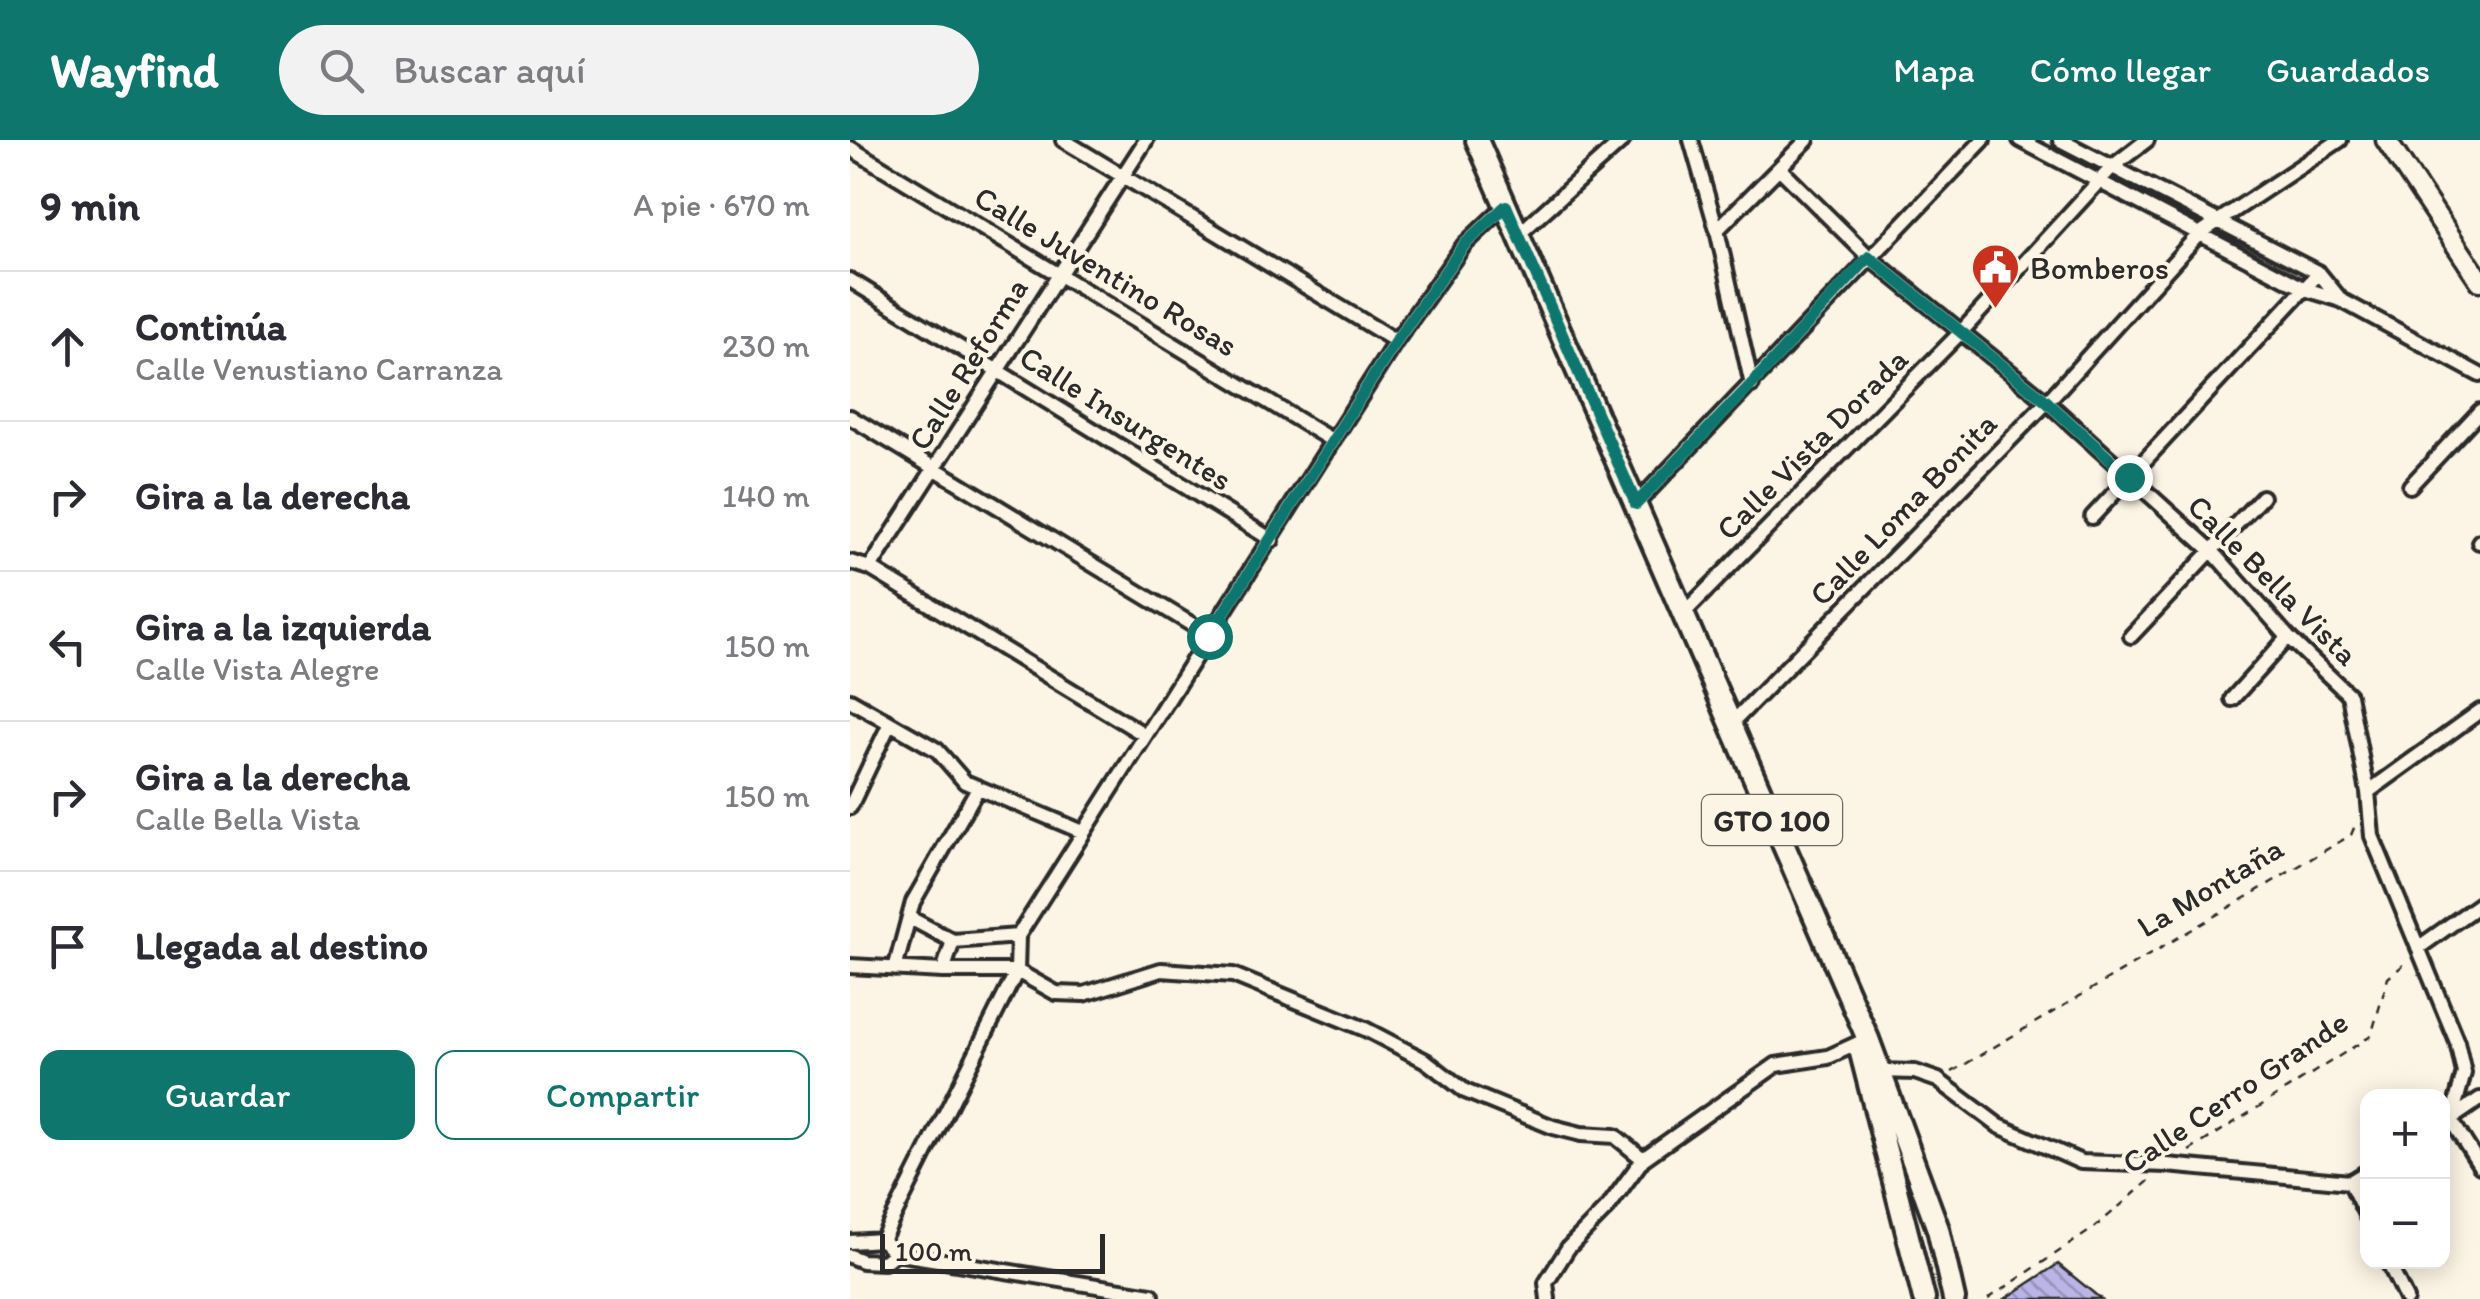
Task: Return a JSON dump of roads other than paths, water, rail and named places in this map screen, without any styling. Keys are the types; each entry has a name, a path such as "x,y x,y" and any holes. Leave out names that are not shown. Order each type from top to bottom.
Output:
{"main road":[{"name":"GTO 100","path":"1477,140 1880,1071 1938,1230 1954,1299"},
{"name":"GTO 100","path":"1862,1036 1924,1299"}],"street":[{"path":"1063,140 1396,341"},
{"name":"Calle Reforma","path":"870,568 1146,140"},
{"path":"1519,234 1624,140"},
{"path":"1691,140 1717,230 1752,384"},
{"path":"1717,230 1807,140"},
{"path":"1636,504 1984,140"},
{"path":"2020,140 2305,288 2342,300 2480,374"},
{"path":"2060,140 2320,273 2342,300"},
{"name":"Calle Vista Dorada","path":"1684,614 1962,331 2112,167 2147,140"},
{"name":"Calle Loma Bonita","path":"1732,723 2047,402 2198,234 2340,140"},
{"path":"2386,140 2480,281"},
{"name":"Calle Juventino Rosas","path":"850,148 1333,441"},
{"name":"Calle Bella Vista","path":"1779,168 1869,257 2047,402 2213,552 2288,636 2349,694 2368,792 2372,836 2458,1042 2464,1073 2450,1112"},
{"path":"882,1240 1016,971 1018,936 1396,341 1464,245 1506,206"},
{"path":"2092,517 2320,273"},
{"name":"Calle Insurgentes","path":"850,280 1272,540"},
{"path":"2410,486 2480,411"},
{"path":"850,418 1209,636"},
{"path":"2131,636 2262,496"},
{"path":"850,562 870,568 1144,735"},
{"path":"2232,699 2288,636"},
{"path":"850,700 937,750 965,782 1083,832"},
{"path":"2368,792 2480,711"},
{"path":"850,807 890,723"},
{"path":"895,969 913,902 978,788"},
{"path":"2418,948 2480,904"},
{"path":"910,918 953,941 1018,936"},
{"path":"942,972 953,941"},
{"path":"850,966 942,972 1016,971 1056,992 1084,994 1160,970 1233,975 1365,1029 1426,1061 1465,1091 1553,1127 1615,1136 1643,1159"},
{"path":"1548,1299 1546,1283 1568,1248 1608,1207 1643,1159 1776,1065 1828,1057 1862,1036"},
{"path":"1880,1071 1916,1072 1938,1080 1999,1126 2081,1162 2168,1165 2350,1182 2360,1176"},
{"path":"2450,1120 2480,1099"},
{"path":"2450,1128 2480,1166"},
{"path":"2350,1182 2360,1203"},
{"path":"850,1242 882,1240 895,1253 1152,1296"},
{"path":"850,1256 884,1262 895,1253"},
{"path":"2391,1269 2406,1299"}],"place":[{"name":"Bomberos","path":"1995,310"}]}
